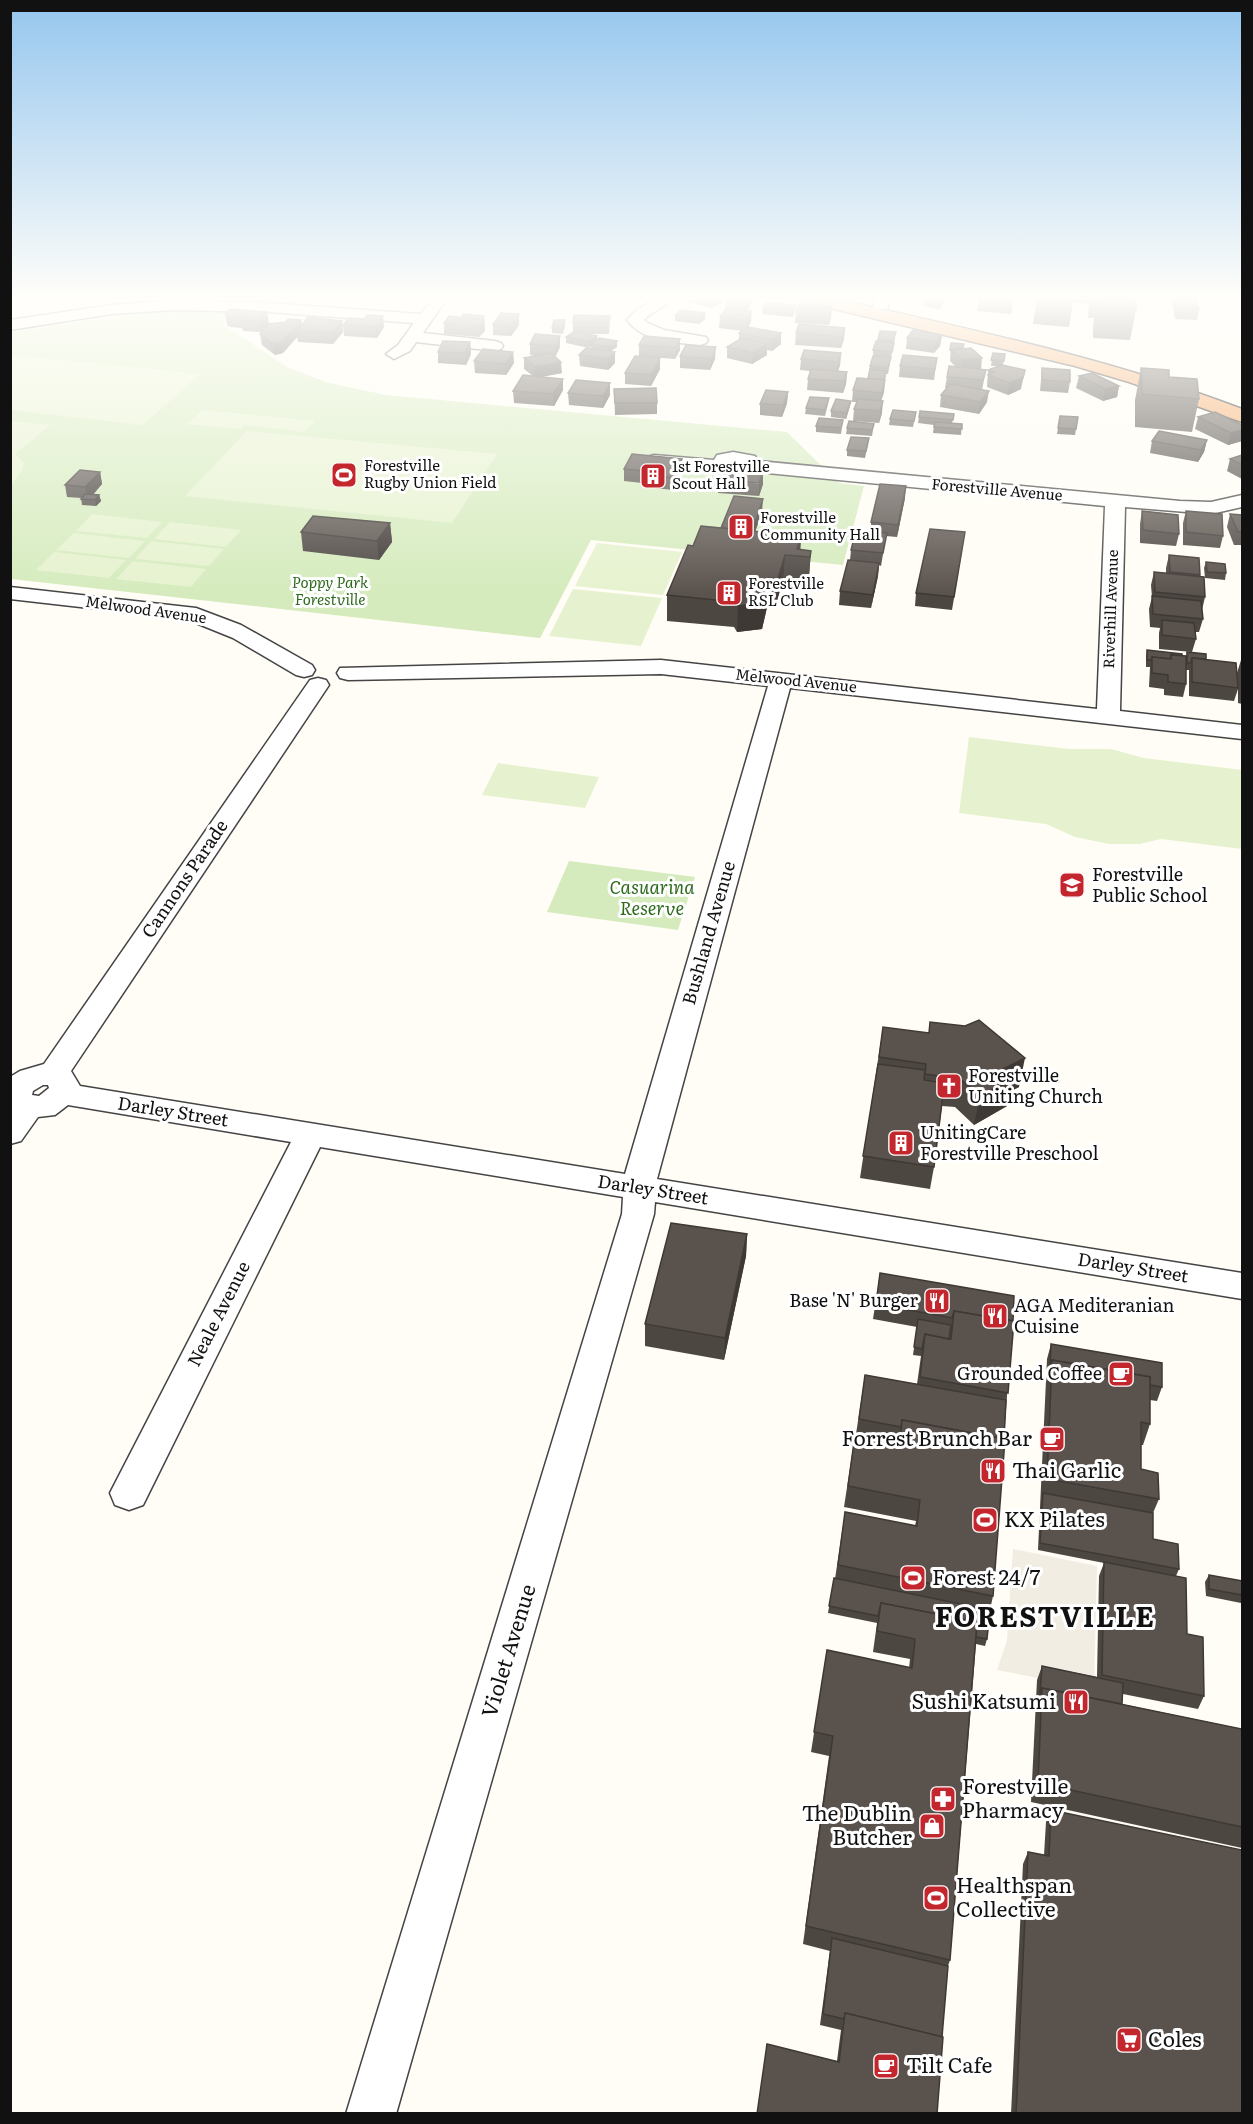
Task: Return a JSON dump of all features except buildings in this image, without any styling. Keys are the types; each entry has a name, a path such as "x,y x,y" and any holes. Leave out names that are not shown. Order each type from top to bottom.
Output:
{"highway":[{"path":"1188,396 1242,416"},
{"path":"1224,396 1242,402"}],"street":[{"name":"Forestville Avenue","path":"654,461 720,466 736,471 747,470 752,466 1195,508 1218,507 1242,501"},
{"name":"Riverhill Avenue","path":"1108,716 1115,501"},
{"name":"Melwood Avenue","path":"10,593 213,620 248,637 290,664 317,670 338,682 348,673 646,666 1242,732"},
{"name":"Cannons Parade","path":"58,1084 317,670"},
{"name":"Bushland Avenue","path":"639,1188 640,1174 781,680"},
{"path":"10,1133 19,1093 44,1107 58,1084"},
{"name":"Darley Street","path":"58,1084 310,1135 1242,1286"},
{"name":"Neale Avenue","path":"129,1493 310,1135"},
{"name":"Violet Avenue","path":"371,2114 638,1214 639,1188"}],"green space":[{"name":"Poppy Park Forestville","path":"11,396 398,396 787,432 839,483 864,486 843,565 591,540 540,638 11,579"},
{"path":"11,396 175,396 143,425 11,410"},
{"path":"203,410 315,421 304,432 244,425 240,429 187,424"},
{"path":"11,421 50,425 15,454 24,462 22,471 11,486"},
{"name":"Forestville Rugby Union Field","path":"247,431 497,454 452,523 185,496"},
{"path":"92,514 162,522 147,538 76,531"},
{"path":"170,522 241,530 226,547 154,539"},
{"path":"74,533 145,541 129,558 56,550"},
{"path":"151,541 224,549 209,566 135,559"},
{"path":"597,543 682,552 663,595 575,586"},
{"path":"54,552 126,560 109,578 36,570"},
{"path":"133,561 206,569 191,587 116,579"},
{"path":"573,589 662,598 641,646 549,636"},
{"path":"969,737 1069,749 1111,749 1144,758 1242,770 1242,849 1161,839 1140,844 1109,844 1075,837 1046,824 959,813"},
{"path":"498,763 599,777 585,808 482,795"},
{"name":"Casuarina Reserve","path":"569,861 695,877 678,930 547,912"}],"shaded area":[{"path":"1013,1549 1097,1566 1094,1689 997,1670 1007,1640"}],"place":[{"name":"Forestville Rugby Union Field","path":"344,475"},
{"name":"1st Forestville Scout Hall","path":"653,476"},
{"name":"Forestville Community Hall","path":"741,527"},
{"name":"Forestville RSL Club","path":"729,593"},
{"name":"Forestville Public School","path":"1072,885"},
{"name":"Forestville Uniting Church","path":"949,1086"},
{"name":"UnitingCare Forestville Preschool","path":"901,1143"},
{"name":"Base 'N' Burger","path":"937,1301"},
{"name":"AGA Mediteranian Cuisine","path":"995,1316"},
{"name":"Grounded Coffee","path":"1121,1374"},
{"name":"Forrest Brunch Bar","path":"1052,1439"},
{"name":"Thai Garlic","path":"993,1471"},
{"name":"KX Pilates","path":"985,1520"},
{"name":"Forest 24/7","path":"913,1578"},
{"name":"Sushi Katsumi","path":"1076,1702"},
{"name":"Forestville Pharmacy","path":"943,1799"},
{"name":"The Dublin Butcher","path":"932,1826"},
{"name":"Healthspan Collective","path":"936,1898"},
{"name":"Coles","path":"1129,2040"},
{"name":"Tilt Cafe","path":"886,2066"}],"district":[{"name":"FORESTVILLE","path":"1045,1617"}]}
